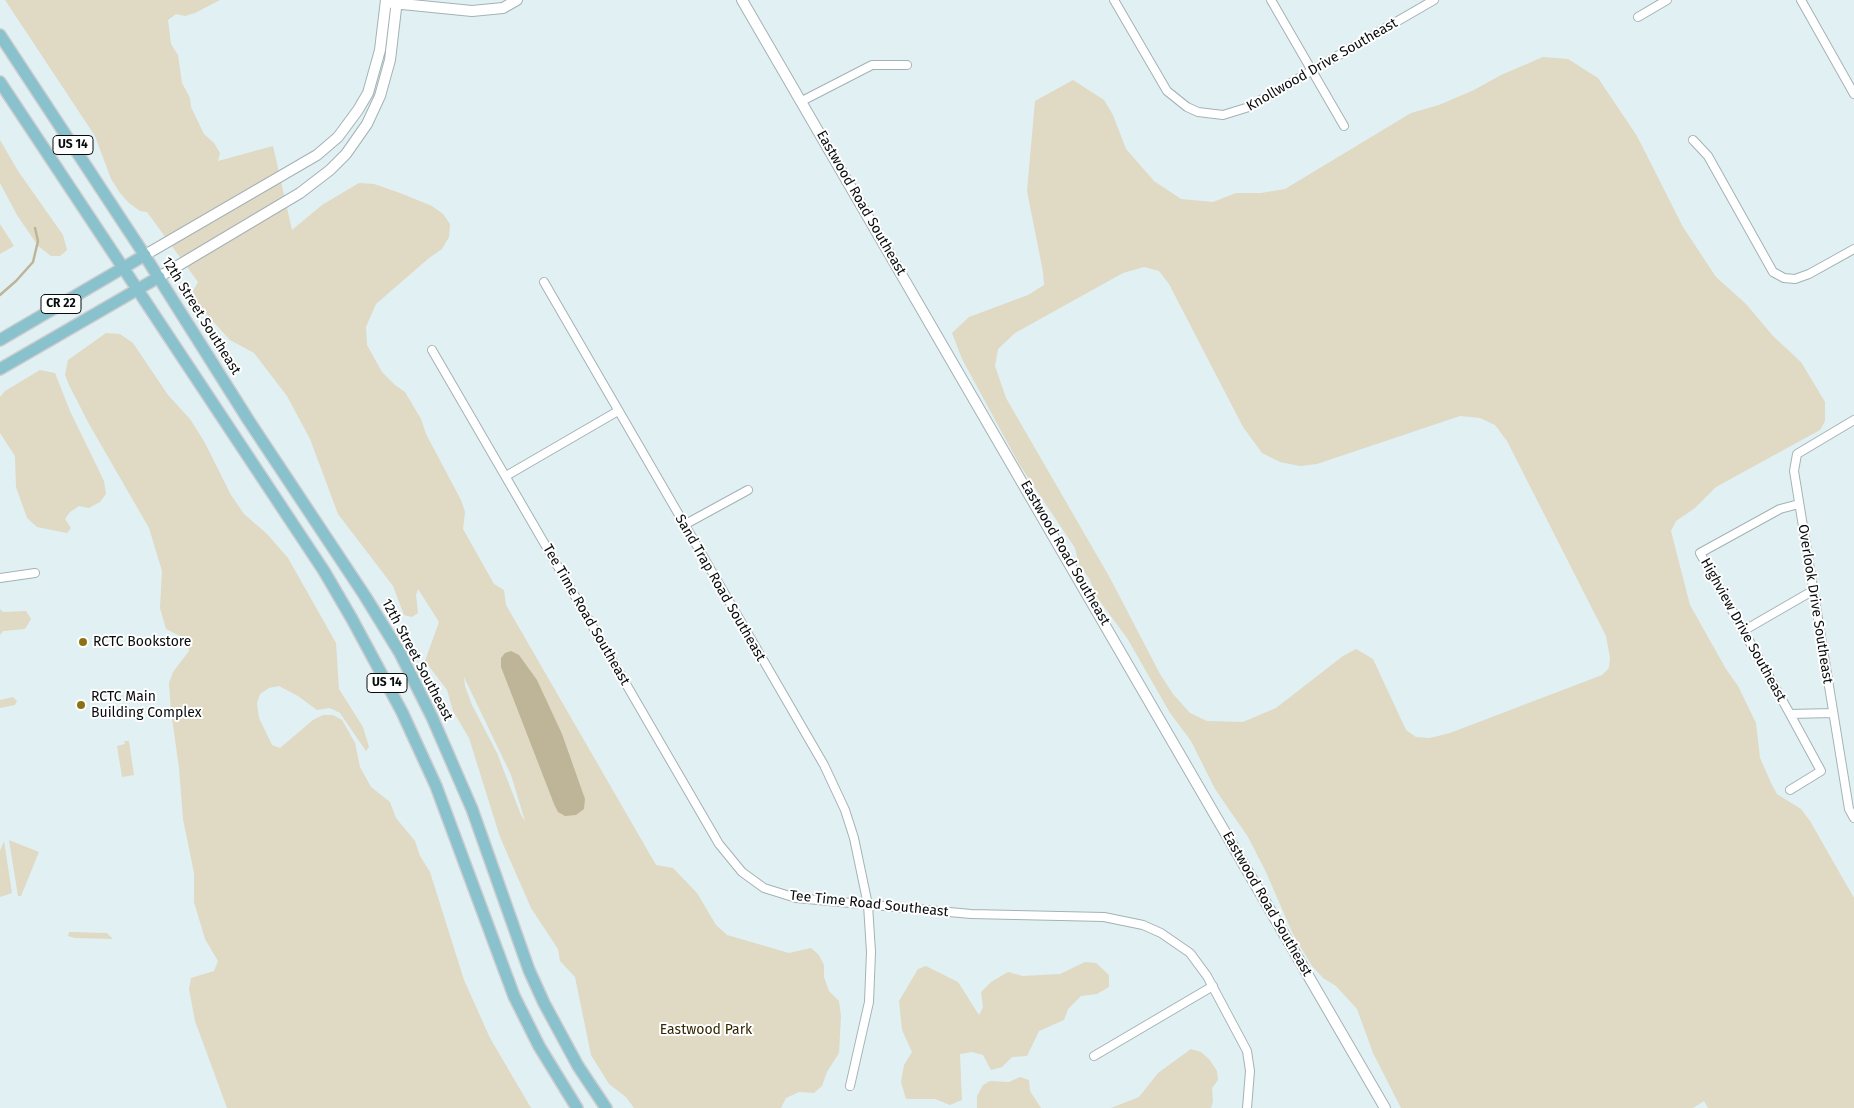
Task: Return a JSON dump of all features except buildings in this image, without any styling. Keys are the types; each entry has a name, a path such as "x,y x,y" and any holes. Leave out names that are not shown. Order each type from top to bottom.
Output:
{"main road":[{"name":"US 14","path":"0,35 145,255"},
{"name":"US 14","path":"0,82 136,290 324,571 379,667 436,786 514,996 539,1046 577,1108"},
{"name":"CR 22","path":"0,340 145,255"},
{"name":"12th Street Southeast","path":"145,255 249,421 365,596 400,653 432,717 472,809 529,970 544,1003 574,1059 606,1108"},
{"name":"CR 22","path":"0,369 158,277"}],"street":[{"path":"145,255 289,173 317,155 333,141 358,110 368,92 380,50 386,1 472,11 503,8 517,0"},
{"name":"Eastwood Road Southeast","path":"742,0 1385,1108"},
{"name":"Knollwood Drive Southeast","path":"1114,0 1167,91 1176,100 1198,112 1223,115 1237,112 1312,72 1434,0"},
{"path":"1271,0 1344,126"},
{"path":"1638,17 1667,0"},
{"path":"1801,0 1854,94"},
{"path":"158,277 300,193 330,170 346,154 368,124 380,96 390,60 397,2"},
{"path":"802,102 872,65 907,65"},
{"path":"1694,140 1708,156 1773,272 1784,278 1795,279 1810,274 1854,249"},
{"name":"Sand Trap Road Southeast","path":"544,282 824,765 845,810 854,838 868,905 871,952 869,1002 850,1086"},
{"name":"Tee Time Road Southeast","path":"432,350 714,835 730,859 752,881 780,894 796,898 988,916 1121,919 1143,925 1177,943 1199,964 1213,986 1247,1051 1250,1071 1247,1108"},
{"path":"506,476 618,411"},
{"name":"Overlook Drive Southeast","path":"1854,420 1797,454 1794,471 1849,809 1854,818"},
{"path":"684,525 748,490"},
{"name":"Highview Drive Southeast","path":"1799,504 1780,509 1700,553 1790,714 1833,713"},
{"path":"0,578 35,573"},
{"path":"1743,631 1814,590"},
{"path":"1790,714 1820,771 1790,790"},
{"path":"1094,1056 1213,986"}],"green space":[{"name":"Eastwood Park","path":"5,0 220,0 195,13 185,16 176,14 168,20 171,44 178,55 182,83 204,134 214,143 220,153 218,161 273,146 292,230 322,205 359,183 374,184 400,193 432,206 443,214 450,224 449,237 442,249 376,304 366,327 367,345 382,372 405,392 421,419 426,434 461,500 465,512 463,529 494,584 504,590 506,605 656,865 673,868 697,893 716,925 727,935 789,953 811,948 819,955 824,965 824,977 829,991 839,1001 841,1016 839,1053 827,1072 822,1086 814,1093 799,1092 786,1098 781,1108 634,1108 626,1097 609,1084 591,1055 575,977 560,961 558,949 531,908 500,837 469,738 453,711 447,690 425,661 439,622 418,589 416,595 418,613 412,617 404,615 393,586 338,514 310,439 287,396 254,353 230,340 198,305 193,291 198,282 147,212 140,211 120,193 111,179 95,136","holes":["464,677 511,775 525,821 497,753 472,705 465,686"]},
{"path":"1543,57 1568,59 1598,78 1637,136 1683,227 1716,277 1746,304 1773,336 1801,362 1825,402 1825,421 1820,430 1716,487 1695,508 1676,521 1671,531 1690,605 1726,669 1738,686 1756,723 1760,758 1772,785 1777,794 1801,809 1810,821 1854,898 1854,1108 1708,1108 1704,1101 1693,1108 1401,1108 1373,1053 1357,1009 1336,986 1323,978 1312,966 1293,934 1265,870 1248,837 1215,789 1191,741 1170,713 1127,638 1096,596 1090,580 1079,564 1075,548 1019,464 962,359 952,333 969,317 1028,295 1044,285 1027,191 1035,101 1073,80 1104,100 1113,115 1126,149 1154,181 1181,199 1213,202 1236,193 1261,193 1285,189 1411,113 1439,105 1474,90 1501,75","holes":["1144,267 1159,271 1169,284 1243,427 1262,453 1280,462 1300,466 1317,464 1460,416 1480,418 1495,425 1507,441 1606,636 1610,658 1609,668 1602,675 1450,733 1430,738 1416,737 1406,730 1373,659 1356,649 1343,656 1276,708 1243,722 1207,721 1190,713 1173,694 1160,674 1110,578 1006,398 995,366 998,349 1015,333 1123,273"]},
{"path":"0,140 18,171 63,235 67,250 60,256 51,256 38,246 17,215 0,183"},
{"path":"0,224 14,246 0,254"},
{"path":"106,333 120,334 133,343 168,395 190,419 205,443 231,495 244,514 267,534 288,558 336,643 339,689 363,727 369,747 366,751 340,713 330,708 317,710 298,696 279,686 269,688 260,694 257,703 259,718 272,745 280,748 313,720 323,715 333,715 342,720 355,743 360,767 371,787 390,802 396,818 415,841 420,856 430,872 464,980 490,1038 531,1108 227,1108 195,1021 189,989 191,978 214,971 218,961 205,939 194,902 194,873 183,819 179,768 171,711 169,683 173,672 189,651 188,644 184,638 166,629 160,608 162,571 149,528 89,424 65,375 68,360"},
{"path":"40,370 55,373 70,411 104,481 106,494 100,502 89,508 79,506 70,512 65,519 71,528 67,533 37,527 27,518 16,487 15,456 0,433 0,397 5,391"},
{"path":"0,609 3,612 26,611 31,619 25,629 3,631 0,635"},
{"path":"13,697 17,701 15,705 0,708 0,700"},
{"path":"124,741 129,741 134,775 122,777 117,746 125,744"},
{"path":"9,840 39,852 21,896 18,896"},
{"path":"4,841 12,893 0,897 0,851"},
{"path":"69,932 107,933 113,939 75,938 68,936"},
{"path":"1085,962 1096,963 1109,975 1109,987 1097,994 1081,996 1068,1009 1064,1020 1039,1031 1027,1056 1012,1057 1002,1067 991,1070 983,1055 972,1052 960,1054 962,1100 950,1105 935,1099 906,1099 901,1082 904,1065 912,1052 902,1030 899,1001 918,969 926,966 958,982 979,1015 983,1007 981,992 991,982 1008,972 1023,976 1060,974"},
{"path":"1191,1049 1201,1052 1209,1059 1217,1071 1218,1080 1212,1088 1213,1101 1211,1108 1111,1108 1139,1097 1158,1073"},
{"path":"1020,1077 1029,1080 1030,1091 1041,1108 977,1108 977,1096 983,1085 990,1081 1009,1082"}],"shaded area":[{"path":"511,651 519,655 537,680 562,734 585,799 584,809 576,815 565,816 558,812 554,804 501,667 501,658 505,653"}],"waterway":[{"path":"0,295 33,262 38,241 35,228"}],"place":[{"name":"RCTC Bookstore","path":"83,642"},
{"name":"RCTC Main Building Complex","path":"81,705"}]}
